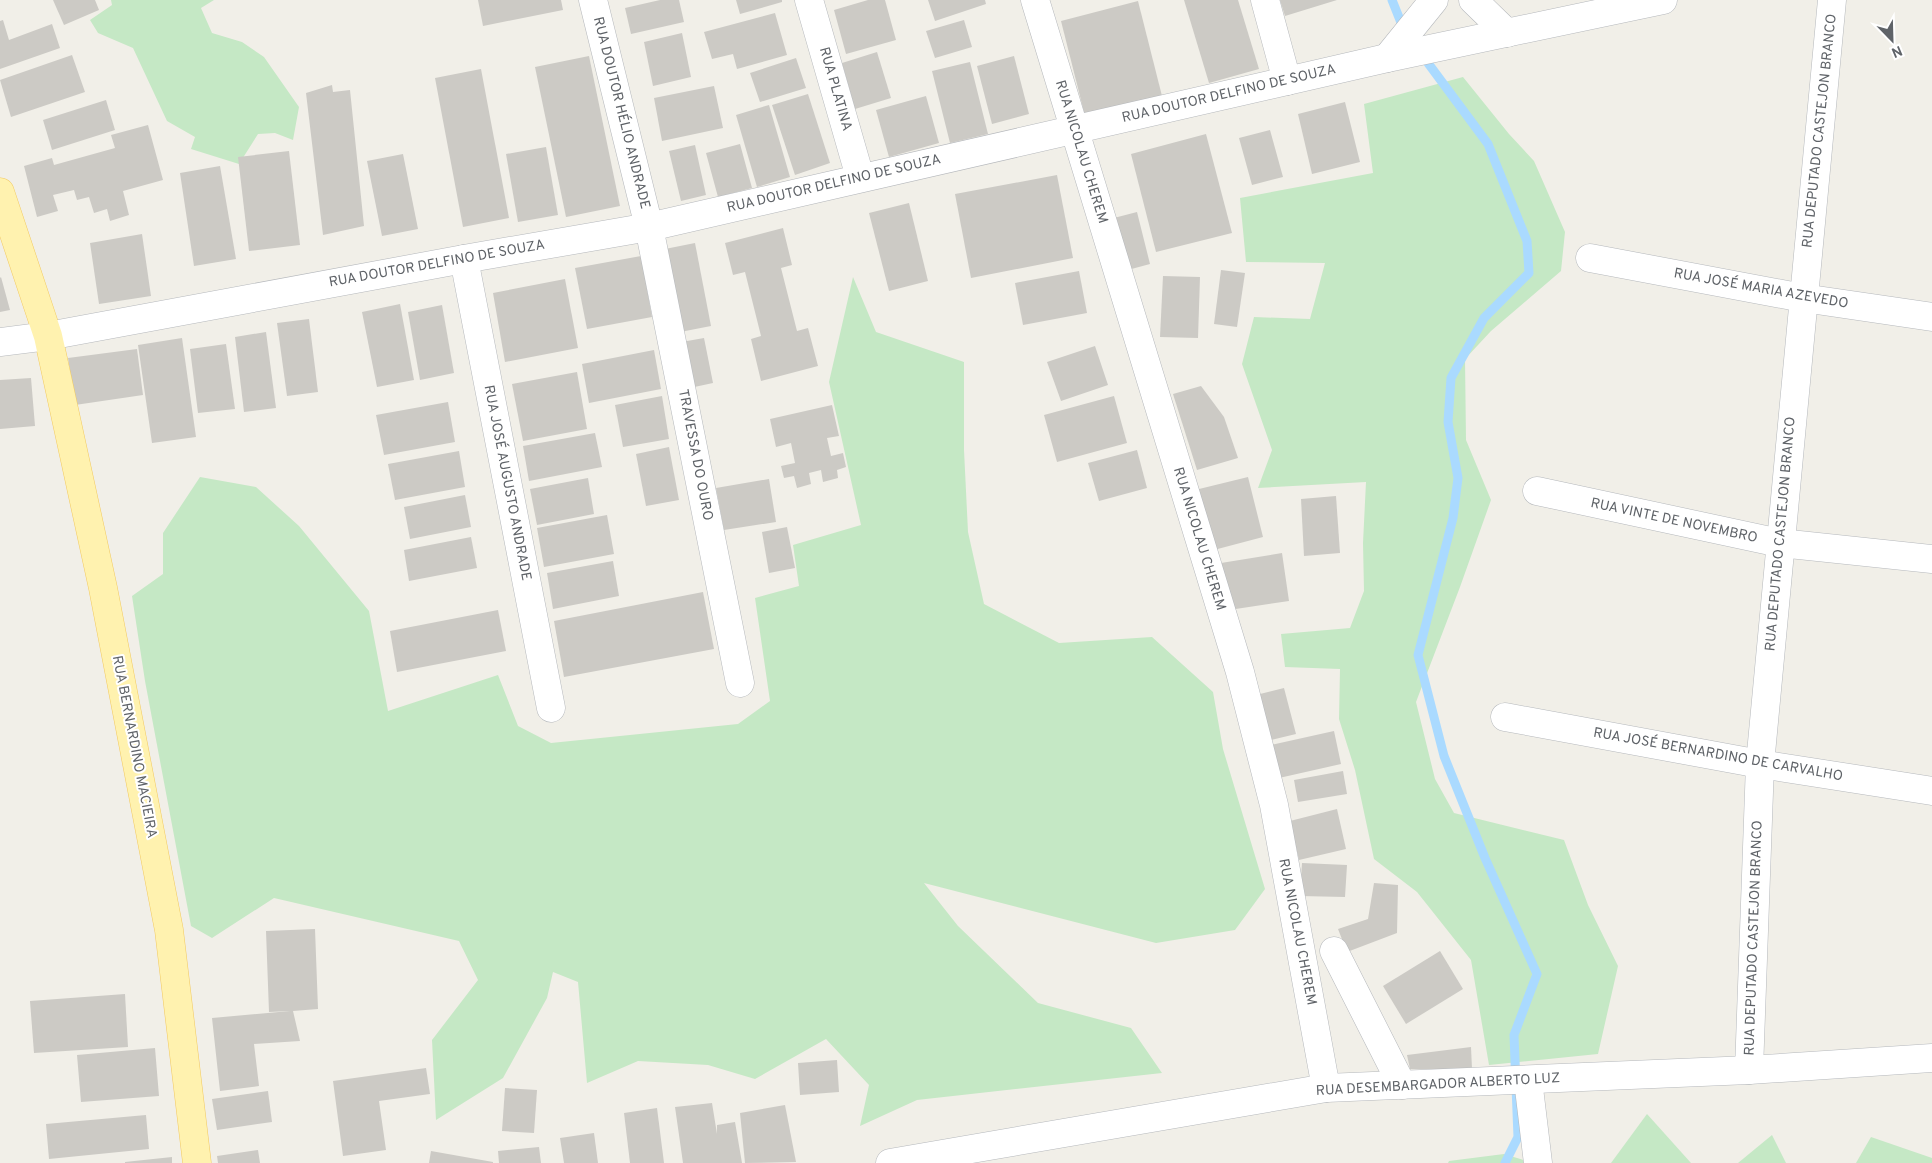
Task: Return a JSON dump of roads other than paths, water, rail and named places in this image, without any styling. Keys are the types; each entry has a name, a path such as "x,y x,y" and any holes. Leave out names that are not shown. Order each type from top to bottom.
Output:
{"main road":[{"name":"RUA BERNARDINO MACIEIRA","path":"0,192 48,336 103,588 169,930 197,1163"}],"street":[{"name":"RUA DOUTOR HÉLIO ANDRADE","path":"593,0 649,227"},
{"name":"RUA PLATINA","path":"809,0 860,177"},
{"name":"RUA NICOLAU CHEREM","path":"1035,0 1240,672 1274,804 1326,1088"},
{"path":"1266,0 1287,81"},
{"path":"1386,58 1434,0"},
{"path":"1473,0 1507,33"},
{"name":"RUA DOUTOR DELFINO DE SOUZA","path":"0,342 48,336 464,259 649,227 860,177 1386,58 1663,0"},
{"name":"RUA DEPUTADO CASTEJON BRANCO","path":"1749,1070 1760,764 1832,0"},
{"name":"TRAVESSA DO OURO","path":"649,227 740,683"},
{"name":"RUA JOSÉ MARIA AZEVEDO","path":"1590,258 1803,298 1932,317"},
{"name":"RUA JOSÉ AUGUSTO ANDRADE","path":"464,259 551,708"},
{"name":"RUA VINTE DE NOVEMBRO","path":"1537,491 1780,543 1932,559"},
{"name":"RUA JOSÉ BERNARDINO DE CARVALHO","path":"1505,717 1760,764 1932,791"},
{"path":"1334,951 1402,1085"},
{"name":"RUA DESEMBARGADOR ALBERTO LUZ","path":"890,1163 1326,1088 1749,1070 1932,1058"},
{"path":"1528,1080 1538,1163"}],"waterway":[{"path":"1392,0 1404,30"},
{"path":"1422,55 1488,144 1527,241 1529,273 1484,318 1451,378 1448,422 1458,478 1453,518 1418,655 1444,756 1485,858 1537,974 1514,1035 1518,1137 1505,1163"}]}
